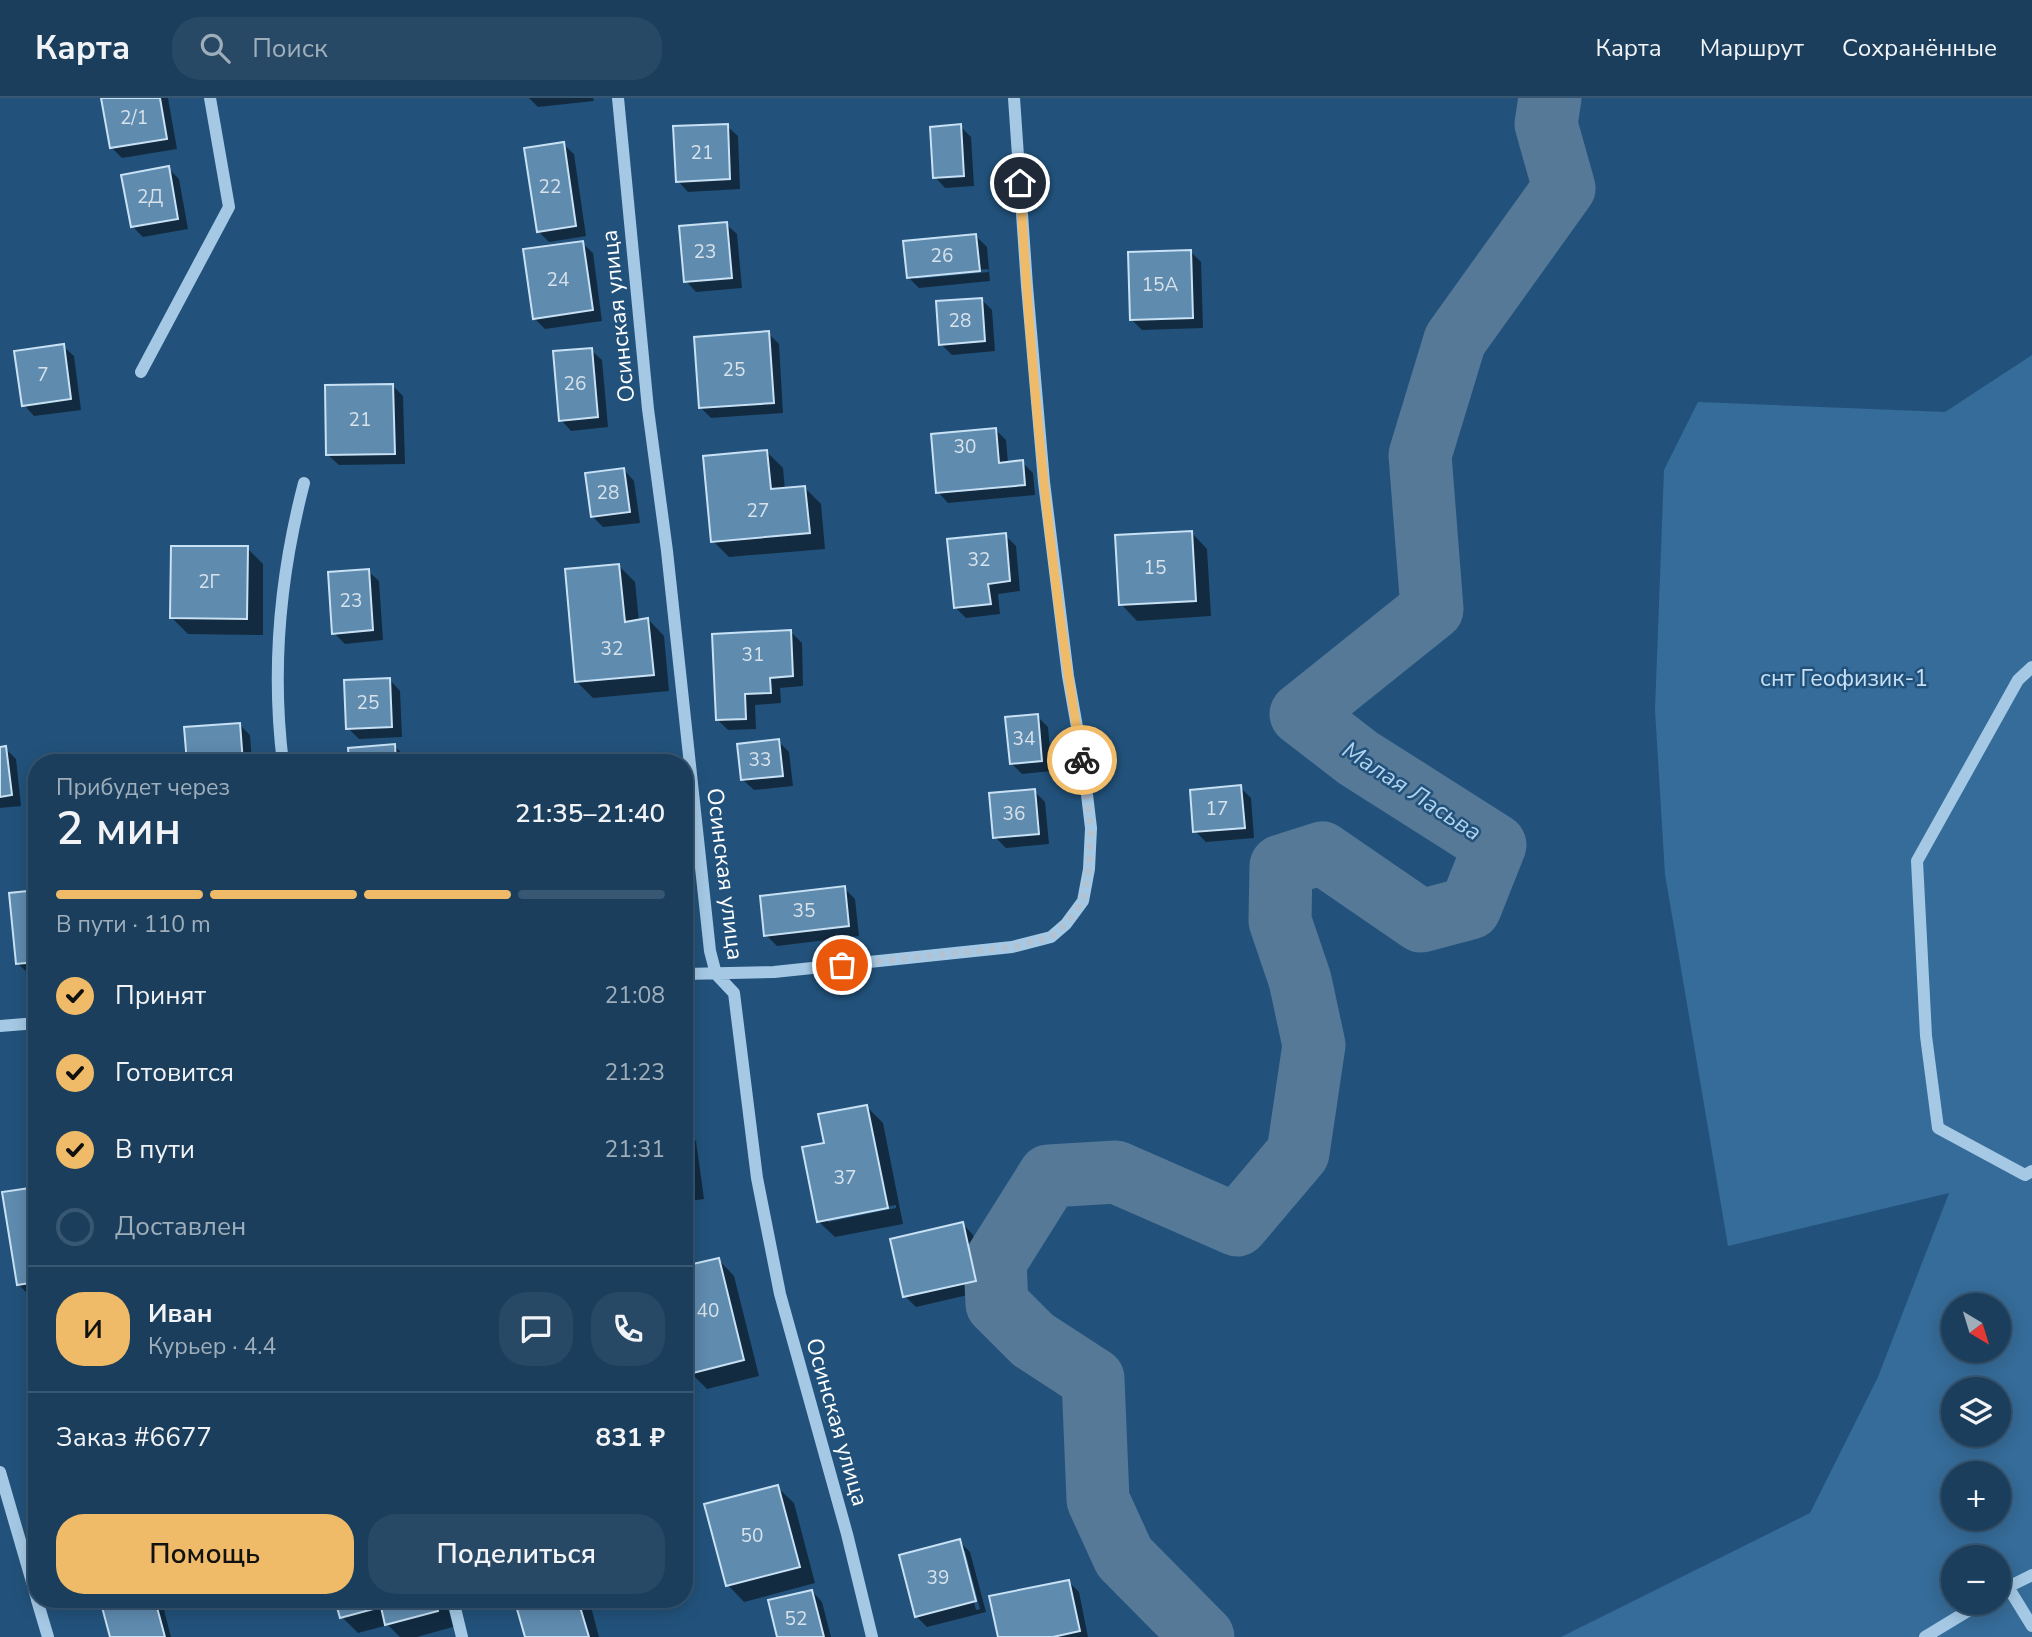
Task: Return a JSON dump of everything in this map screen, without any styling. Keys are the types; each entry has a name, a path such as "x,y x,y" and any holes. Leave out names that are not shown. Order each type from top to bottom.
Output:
{"street":[{"path":"141,372 229,207 210,98"},
{"name":"Осинская улица","path":"618,98 653,459 667,551 689,754"},
{"path":"693,974 815,968 1012,947 1051,937 1066,924 1083,901 1089,869 1091,828 1083,761 1068,676 1044,482 1014,98"},
{"path":"282,754 278,723 279,618 291,532 304,483"},
{"path":"2032,667 2018,680 1917,861 1927,1036 1938,1128 2025,1175 2032,1171"},
{"name":"Осинская улица","path":"693,793 710,951 716,974 734,993 749,1123 780,1294 847,1534 872,1637"},
{"path":"0,1026 28,1024"},
{"path":"0,1472 28,1568"},
{"path":"2011,1586 2032,1574"},
{"path":"2011,1600 2032,1626"},
{"path":"40,1608 48,1637"},
{"path":"455,1608 462,1637"},
{"path":"1925,1637 1961,1615"}],"green space":[{"name":"снт Геофизик-1","path":"2032,355 2032,1637 1561,1637 1810,1513 1878,1377 1949,1193 1728,1246 1665,874 1655,710 1664,470 1698,402 1945,412"}],"building":[{"path":"101,98 160,98 167,139 110,148"},
{"path":"728,124 730,179 676,182 673,126"},
{"path":"961,124 964,176 933,178 930,127"},
{"path":"564,142 576,226 537,232 524,148"},
{"path":"169,166 178,219 131,227 121,175"},
{"path":"727,222 732,278 684,282 679,226"},
{"path":"976,234 980,271 907,278 903,241"},
{"path":"583,241 593,310 533,319 523,249"},
{"path":"1191,250 1193,318 1130,320 1128,252"},
{"path":"982,298 985,341 939,345 936,301"},
{"path":"769,331 774,403 699,408 694,337"},
{"path":"64,344 71,399 22,406 14,351"},
{"path":"592,348 598,417 559,421 553,351"},
{"path":"393,384 395,454 326,455 325,385"},
{"path":"996,428 999,463 1023,460 1025,485 936,493 931,434"},
{"path":"767,450 771,489 805,486 810,533 711,542 703,456"},
{"path":"624,468 630,512 591,517 585,473"},
{"path":"1192,531 1196,601 1119,605 1115,535"},
{"path":"1006,533 1010,581 988,584 991,604 954,608 947,539"},
{"path":"171,546 248,546 247,619 170,618"},
{"path":"619,564 625,622 648,618 654,675 575,682 565,569"},
{"path":"369,569 373,630 332,634 328,572"},
{"path":"791,630 793,676 770,678 771,693 745,694 746,719 716,720 712,634"},
{"path":"390,678 392,727 346,729 344,680"},
{"path":"1038,714 1042,761 1010,764 1005,717"},
{"path":"240,723 242,754 186,754 184,727"},
{"path":"779,739 783,776 741,780 737,744"},
{"path":"395,744 396,754 348,754 348,748"},
{"path":"6,746 12,795 0,797 0,747"},
{"path":"1241,785 1245,828 1193,832 1190,790"},
{"path":"1035,789 1039,834 993,838 989,793"},
{"path":"845,886 849,926 764,936 760,896"},
{"path":"28,891 28,963 16,964 9,893"},
{"path":"867,1105 888,1208 817,1222 802,1147 824,1143 818,1114"},
{"path":"28,1188 28,1283 17,1285 2,1192"},
{"path":"963,1222 976,1281 903,1297 890,1239"},
{"path":"719,1258 744,1360 693,1373 693,1264"},
{"path":"778,1485 800,1567 726,1586 704,1504"},
{"path":"960,1539 976,1601 915,1617 899,1555"},
{"path":"1069,1580 1080,1631 1053,1637 998,1637 989,1596"},
{"path":"812,1590 824,1637 777,1637 768,1600"},
{"path":"102,1608 157,1608 165,1637 110,1637"},
{"path":"337,1608 377,1608 340,1618"},
{"path":"381,1608 437,1608 438,1611 385,1625"},
{"path":"517,1608 580,1608 589,1637 525,1637"}],"waterway":[{"name":"Малая Ласьва","path":"1203,1637 1124,1557 1098,1500 1093,1379 1033,1340 997,1304 995,1262 1049,1176 1116,1172 1237,1225 1298,1153 1314,1045 1300,980 1280,921 1281,866 1322,853 1421,921 1470,908 1495,845 1358,758 1301,714 1432,609 1420,455 1455,340 1564,188 1546,124 1550,98"}],"way so far":[{"path":"842,965 1012,947 1051,937 1066,924 1083,901 1089,869 1091,828 1082,760"}],"route":[{"path":"1020,183 1044,482 1068,676 1082,760"}]}
